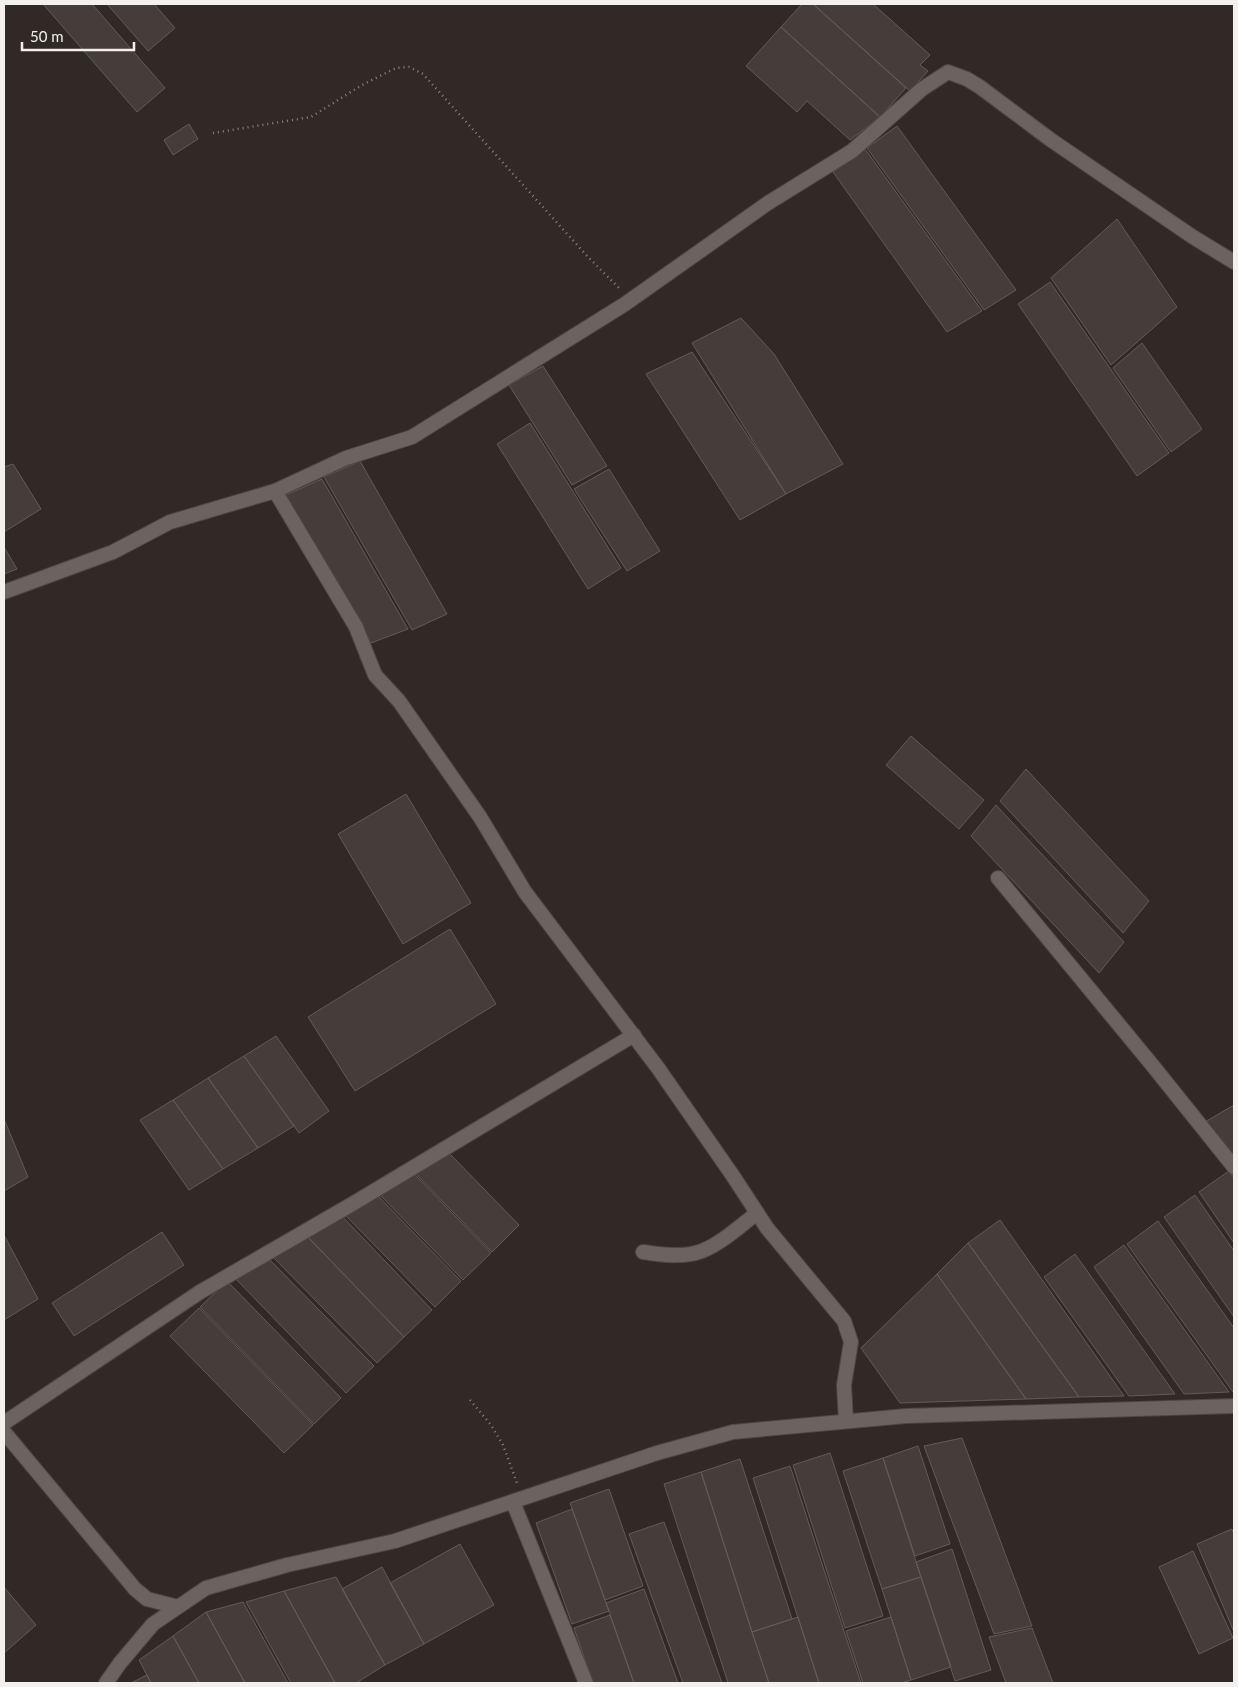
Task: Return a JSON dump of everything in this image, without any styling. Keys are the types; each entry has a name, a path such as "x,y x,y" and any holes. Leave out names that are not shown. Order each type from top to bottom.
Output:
{"street":[{"path":"4,592 113,552 170,522 275,491 346,458 412,437 631,300 768,203 852,150 922,89 948,72 967,79 980,87 1051,140 1234,262"},
{"path":"275,491 356,627 375,675 399,701 480,816 526,892 658,1068 767,1228 844,1321 851,1342 844,1385 846,1421"},
{"path":"998,878 1154,1066 1234,1166"},
{"path":"4,1424 200,1292 354,1203 634,1035"},
{"path":"643,1252 668,1256 701,1251 726,1236 757,1213"},
{"path":"106,1683 120,1663 153,1624 206,1588 287,1565 396,1542 657,1453 733,1432 906,1416 1234,1406"},
{"path":"4,1432 135,1589 147,1599 178,1607"},
{"path":"518,1501 586,1683"}],"path":[{"path":"213,133 311,117 362,85 396,68 409,67 423,74 588,256 631,300"},
{"path":"470,1400 491,1425 503,1445 518,1501"}],"building":[{"path":"43,4 92,4 165,88 137,112"},
{"path":"107,4 154,4 175,28 148,51"},
{"path":"802,4 813,4 906,88 880,117 781,27"},
{"path":"813,4 873,4 930,55 920,65 928,71 910,91"},
{"path":"781,27 880,117 850,140 807,101 797,112 746,66"},
{"path":"189,124 198,139 173,155 164,140"},
{"path":"897,126 1016,290 984,310 867,148"},
{"path":"865,149 982,311 947,332 833,172"},
{"path":"1117,219 1177,307 1111,365 1051,278"},
{"path":"1050,282 1169,453 1137,476 1018,304"},
{"path":"741,318 774,354 843,464 786,494 692,343"},
{"path":"1142,343 1202,429 1171,452 1113,368"},
{"path":"692,352 786,494 740,520 646,374"},
{"path":"543,366 607,466 572,485 509,385"},
{"path":"530,423 621,568 588,589 497,444"},
{"path":"360,461 447,614 412,630 324,477"},
{"path":"13,464 41,509 4,532 4,467"},
{"path":"609,469 660,551 627,571 574,489"},
{"path":"322,479 408,629 371,643 286,495"},
{"path":"4,547 17,569 4,574"},
{"path":"911,736 984,800 959,829 886,765"},
{"path":"1026,769 1149,901 1123,933 1000,801"},
{"path":"406,794 471,903 403,944 338,834"},
{"path":"996,805 1124,942 1099,973 971,836"},
{"path":"450,929 496,1004 355,1091 308,1017"},
{"path":"276,1036 329,1111 299,1133 244,1056"},
{"path":"244,1056 294,1126 258,1148 208,1078"},
{"path":"208,1078 258,1148 223,1169 173,1100"},
{"path":"173,1100 223,1169 189,1190 140,1120"},
{"path":"1234,1105 1234,1156 1205,1122"},
{"path":"4,1119 28,1177 4,1191"},
{"path":"449,1153 519,1225 492,1252 415,1173"},
{"path":"1229,1171 1234,1178 1234,1243 1199,1192"},
{"path":"414,1174 491,1253 463,1280 379,1194"},
{"path":"377,1195 461,1281 435,1307 344,1214"},
{"path":"1195,1195 1234,1251 1234,1317 1164,1217"},
{"path":"341,1215 432,1310 404,1337 306,1235"},
{"path":"1000,1220 1124,1396 1079,1397 968,1243"},
{"path":"1158,1221 1234,1328 1234,1392 1127,1244"},
{"path":"162,1232 184,1265 74,1336 52,1303"},
{"path":"4,1235 38,1299 4,1320"},
{"path":"306,1235 404,1337 377,1363 271,1255"},
{"path":"968,1243 1079,1397 1026,1399 937,1274"},
{"path":"1124,1245 1229,1392 1184,1394 1094,1267"},
{"path":"1075,1254 1175,1394 1129,1396 1044,1277"},
{"path":"268,1258 374,1366 346,1393 234,1277"},
{"path":"937,1274 1026,1399 900,1403 861,1348"},
{"path":"227,1281 341,1398 314,1424 200,1307"},
{"path":"199,1308 313,1425 284,1453 170,1336"},
{"path":"962,1438 1032,1626 994,1634 924,1446"},
{"path":"918,1446 950,1544 915,1556 883,1458"},
{"path":"830,1453 883,1616 845,1628 793,1465"},
{"path":"883,1458 921,1577 882,1589 843,1471"},
{"path":"740,1459 792,1619 752,1632 701,1472"},
{"path":"790,1466 861,1683 819,1683 753,1478"},
{"path":"701,1472 769,1683 728,1683 664,1484"},
{"path":"609,1489 643,1586 605,1600 570,1503"},
{"path":"572,1509 609,1611 572,1624 536,1523"},
{"path":"664,1522 722,1683 683,1683 629,1534"},
{"path":"1232,1529 1234,1535 1234,1632 1197,1544"},
{"path":"460,1544 494,1605 424,1644 390,1583"},
{"path":"952,1549 991,1670 955,1681 916,1562"},
{"path":"1193,1551 1233,1638 1199,1654 1159,1567"},
{"path":"382,1567 424,1644 385,1665 342,1589"},
{"path":"336,1577 385,1665 356,1683 335,1683 284,1591"},
{"path":"921,1577 951,1667 911,1680 882,1589"},
{"path":"4,1587 36,1625 4,1653"},
{"path":"644,1589 678,1683 634,1683 606,1603"},
{"path":"284,1591 335,1683 291,1683 246,1602"},
{"path":"243,1602 288,1683 245,1683 206,1612"},
{"path":"206,1612 245,1683 199,1683 173,1636"},
{"path":"610,1615 634,1683 593,1683 574,1628"},
{"path":"798,1617 819,1683 769,1683 752,1632"},
{"path":"891,1617 911,1680 901,1683 863,1683 846,1631"},
{"path":"1032,1628 1053,1683 1006,1683 989,1637"},
{"path":"173,1636 199,1683 151,1683 139,1660"},
{"path":"147,1675 151,1683 131,1683"}]}
